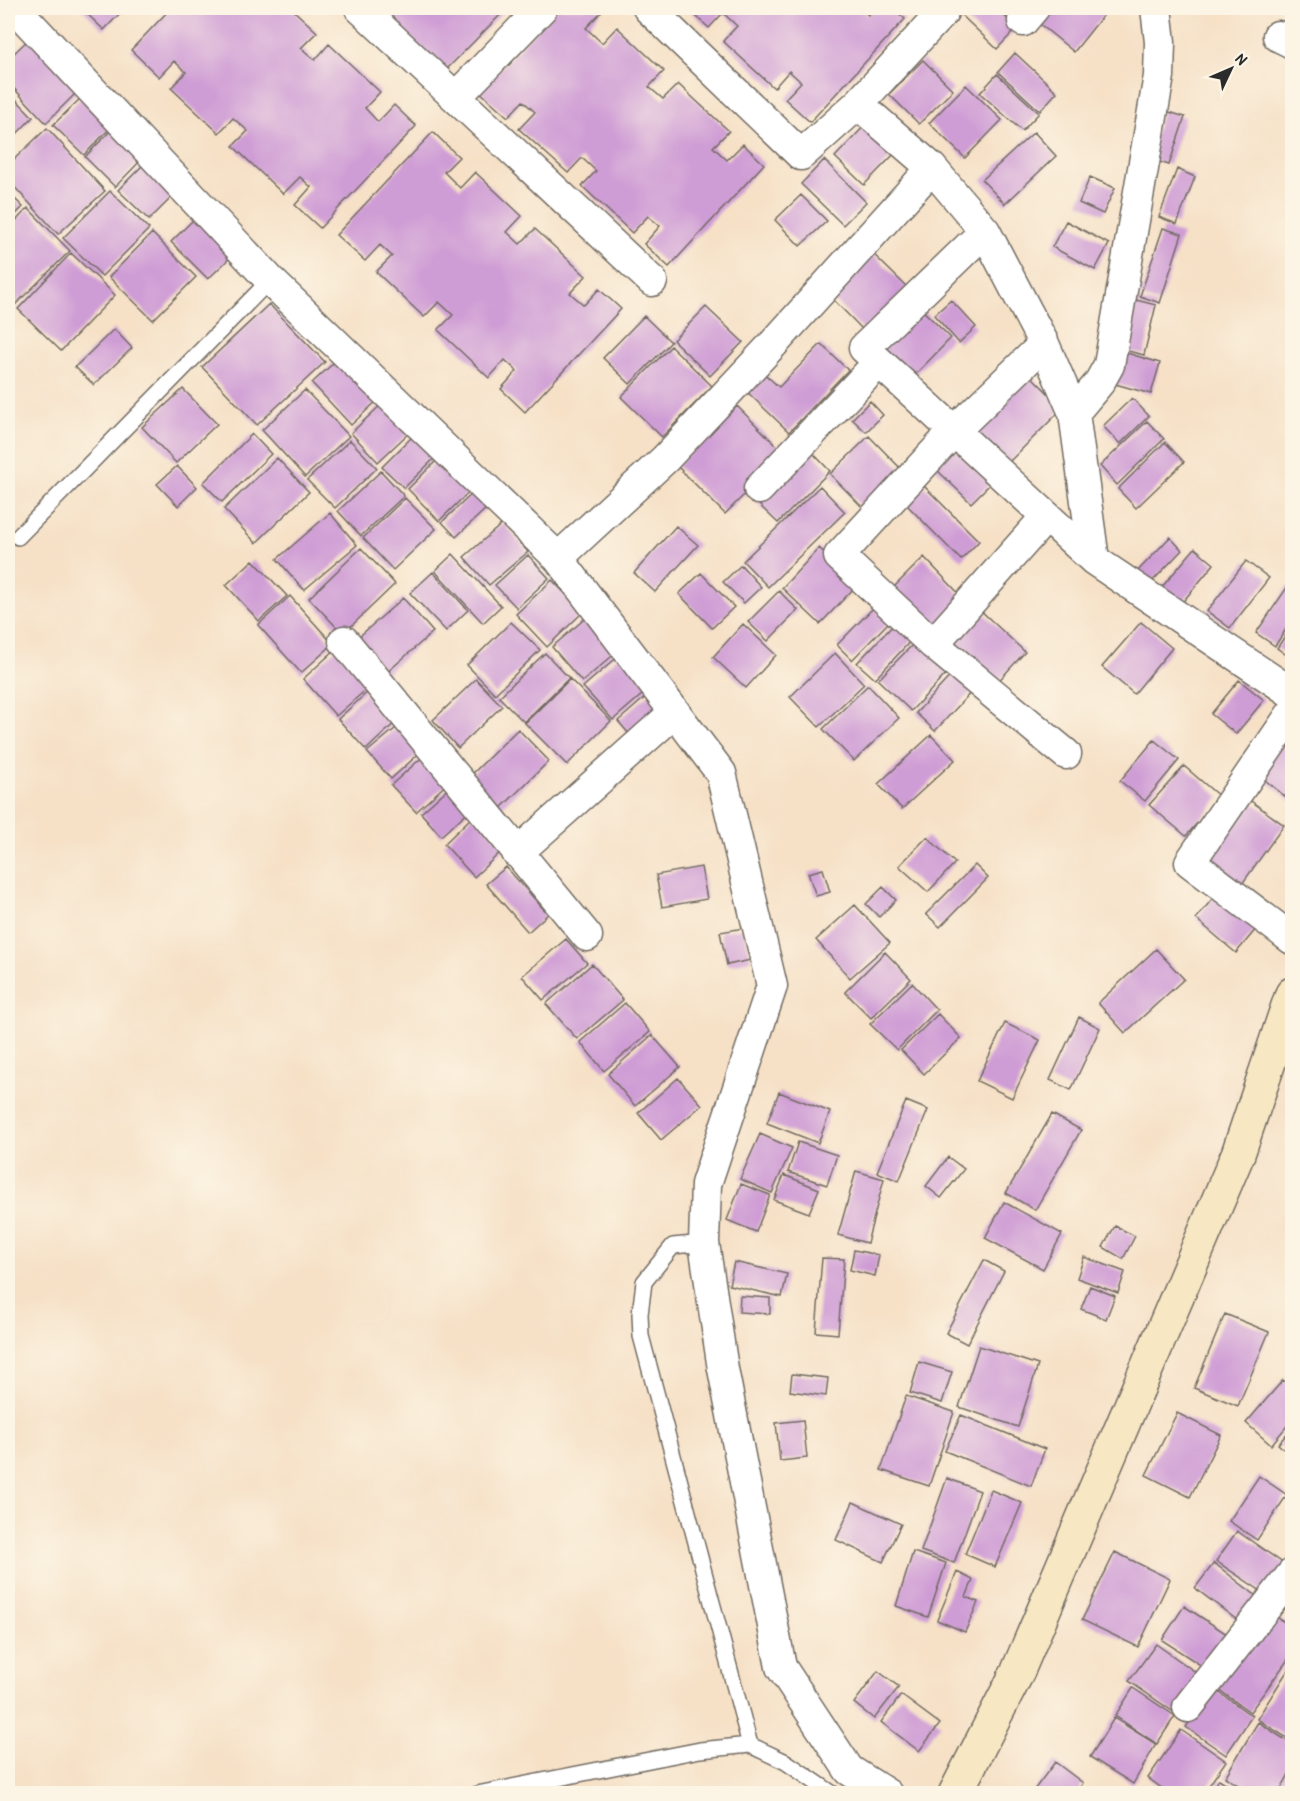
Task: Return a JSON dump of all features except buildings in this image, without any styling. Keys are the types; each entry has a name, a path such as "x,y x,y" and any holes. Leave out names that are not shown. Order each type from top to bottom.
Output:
{"street":[{"path":"15,8 270,280 558,558 722,773 772,986 706,1184 704,1243 723,1370 781,1667 849,1770 887,1794"},
{"path":"360,8 652,280"},
{"path":"456,97 542,8"},
{"path":"648,8 801,155 858,104 943,12 938,8"},
{"path":"1074,413 1099,383 1109,365 1160,76 1160,42 1155,8"},
{"path":"858,104 932,168 985,231 1044,344 1074,413 1094,560"},
{"path":"558,558 665,459 776,341 932,168"},
{"path":"985,231 864,348 1094,560 1293,693"},
{"path":"1044,344 954,431 839,556 933,644 1066,754"},
{"path":"759,489 879,362"},
{"path":"933,644 1046,517"},
{"path":"344,641 587,936"},
{"path":"517,853 675,712"},
{"path":"1293,714 1190,862 1293,939"},
{"path":"955,1794 1017,1673 1238,1154 1293,994"},
{"path":"1188,1707 1293,1574"}],"lane":[{"path":"18,537 270,280"},
{"path":"704,1243 673,1246 644,1282 640,1314 641,1336 750,1745"},
{"path":"477,1794 700,1750 750,1745 786,1762 833,1794"}]}
